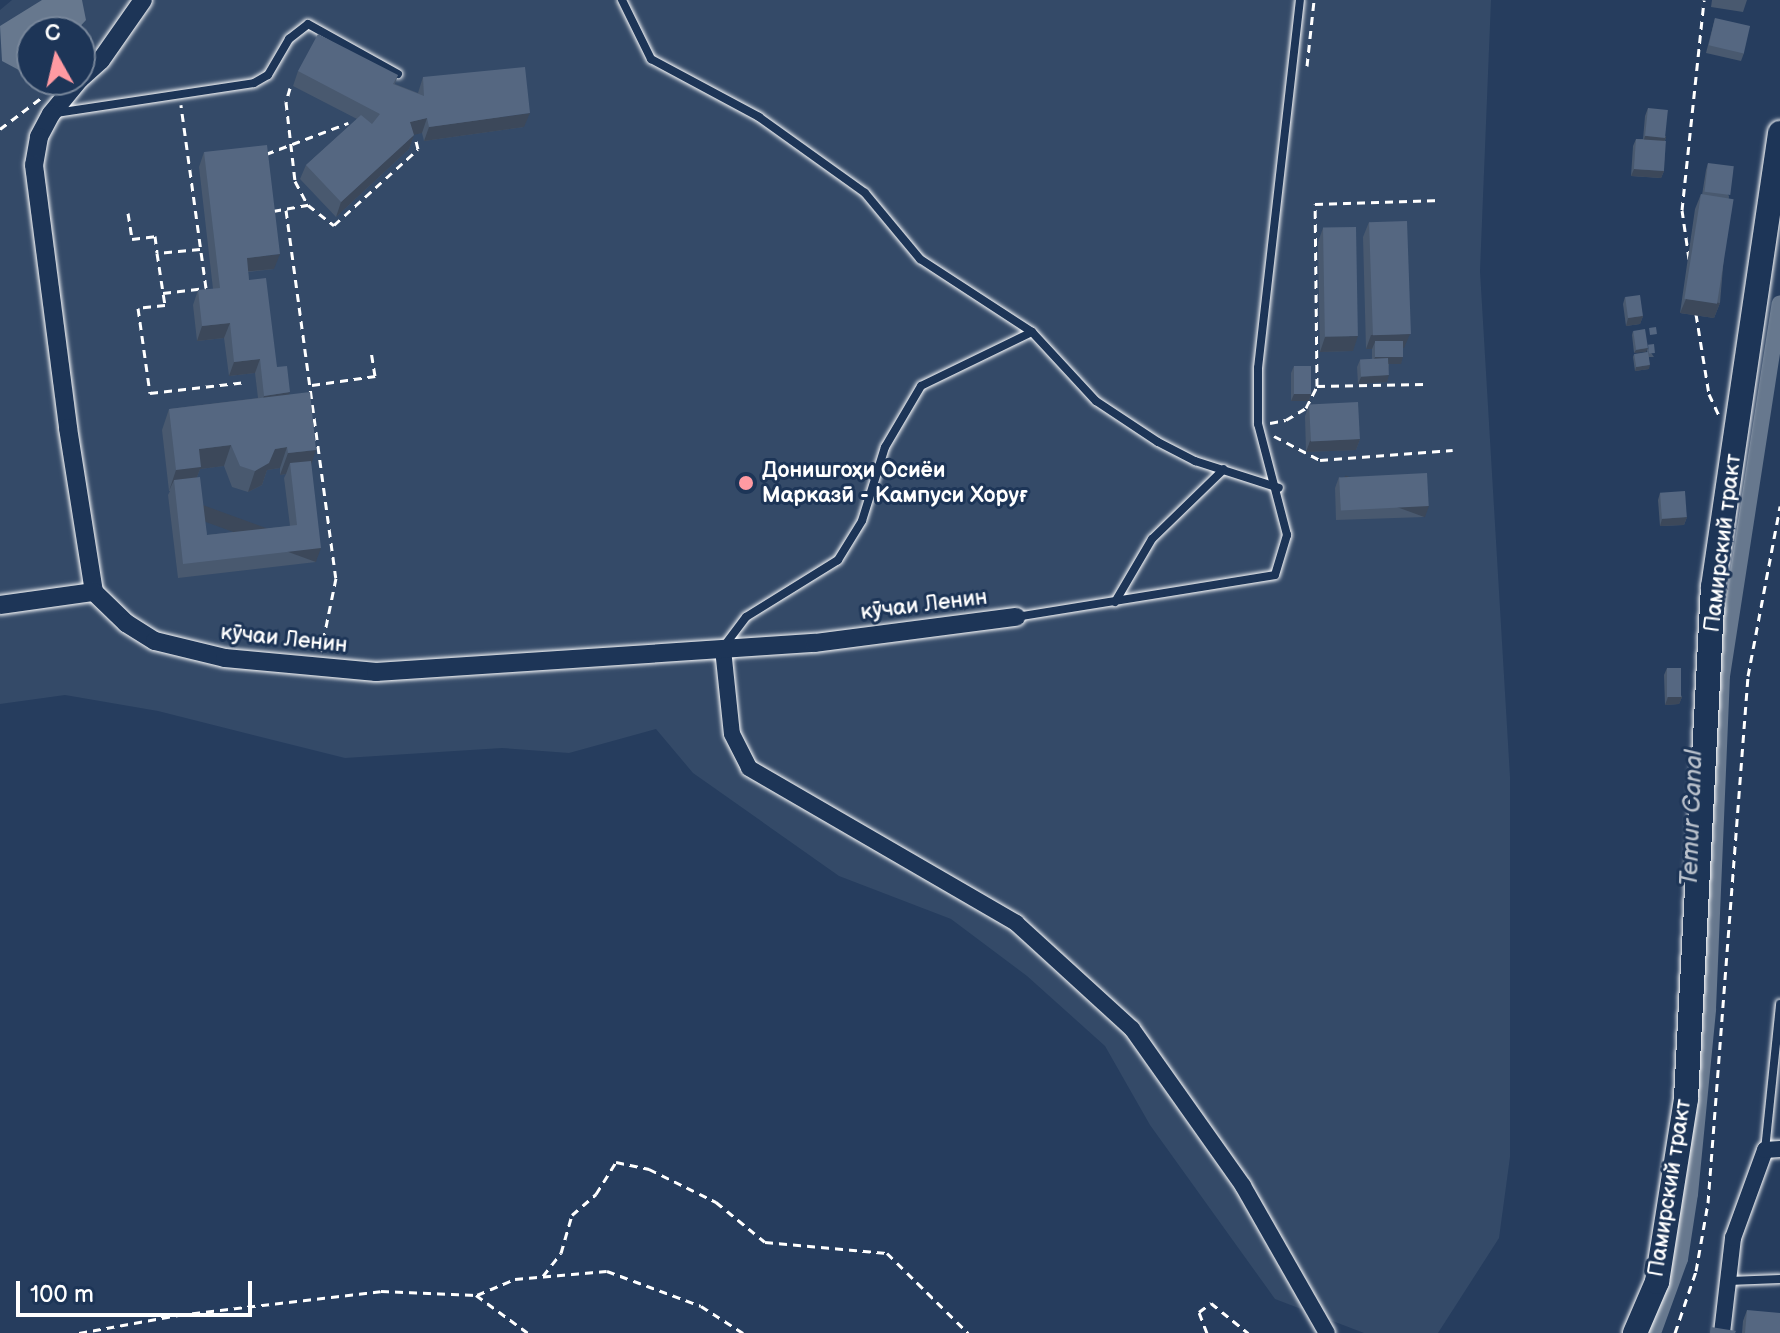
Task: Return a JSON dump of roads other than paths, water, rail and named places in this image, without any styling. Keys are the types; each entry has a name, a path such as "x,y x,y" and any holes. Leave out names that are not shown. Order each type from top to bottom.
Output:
{"main road":[{"name":"Памирский тракт","path":"1635,1333 1657,1282 1686,1098 1713,587 1780,133"}],"street":[{"path":"96,65 143,0"},
{"path":"0,605 94,592 34,165 51,114 66,96"},
{"name":"кӯчаи Ленин","path":"94,592 126,623 185,652 376,672 723,649 1016,617"},
{"path":"723,649 732,734 749,768 1016,923 1132,1029 1243,1186 1327,1333"},
{"path":"1722,1333 1733,1238 1773,1149"}],"lane":[{"path":"622,0 651,59 759,117 865,193 920,259 1032,332 1096,401 1158,442 1279,488"},
{"path":"1016,617 1275,575 1287,535 1279,488 1258,424 1268,256 1297,58 1300,0"},
{"path":"51,114 254,83 268,75 289,39 308,24 398,74"},
{"path":"723,649 746,617 838,560 862,521 885,447 921,386 1032,332"},
{"path":"1115,602 1152,539 1224,469"},
{"path":"1773,1149 1780,1004"},
{"path":"1728,1281 1780,1279"}],"waterway":[{"name":"Temur Canal","path":"1653,1333 1680,1259 1690,1194 1708,1009 1722,676 1780,303"}],"place":[{"name":"Донишгоҳи Осиёи Марказӣ - Кампуси Хоруғ","path":"746,483"}]}
